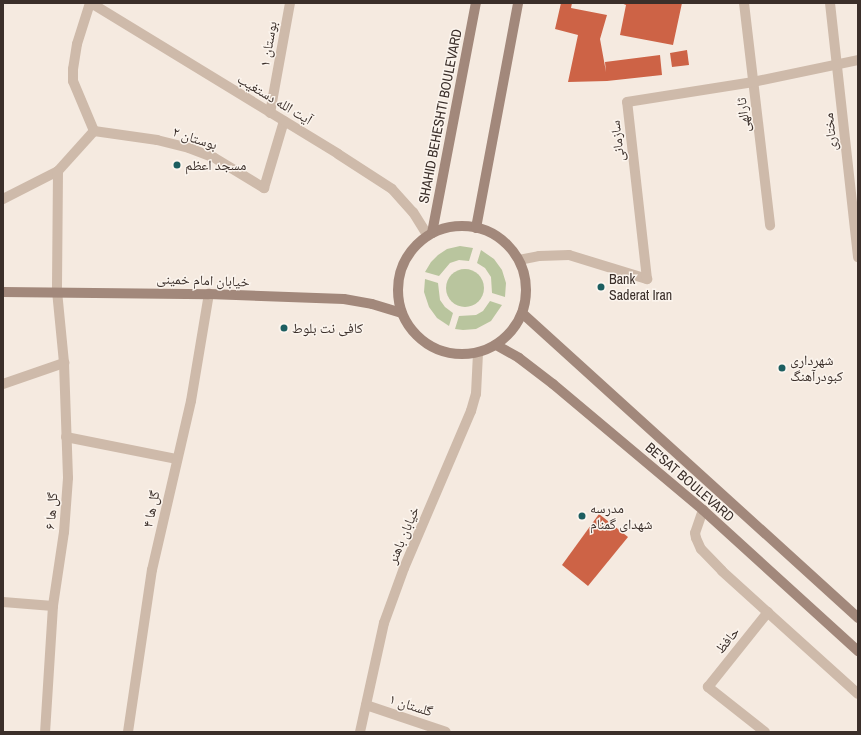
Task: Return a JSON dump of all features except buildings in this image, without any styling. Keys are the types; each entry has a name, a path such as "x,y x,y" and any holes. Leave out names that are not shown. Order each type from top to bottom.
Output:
{"main road":[{"name":"SHAHID BEHESHTI BOULEVARD","path":"430,234 476,3"},
{"path":"476,228 518,3"},
{"path":"453,226 476,228 489,232 503,241 519,260 524,276 526,292 522,313 509,334 496,345 478,353 461,355 434,348 425,343 411,330 402,313 398,295 402,268 412,250 430,234 453,226"},
{"name":"خیابان امام خمینی","path":"3,292 57,291 209,294 344,299 402,313"},
{"name":"BE'SAT BOULEVARD","path":"522,313 858,618"},
{"name":"BE'SAT BOULEVARD","path":"496,345 519,358 553,384 703,510 858,651"}],"street":[{"name":"بوستان ۱","path":"270,113 290,3"},
{"name":"ثارالهی","path":"744,3 770,225"},
{"name":"مختاری","path":"830,3 858,257"},
{"name":"آیت الله دستغیب","path":"96,4 392,189 413,212 430,234"},
{"path":"3,199 58,171 94,131 73,81 73,69 77,44 96,4"},
{"name":"سازمانی","path":"519,260 539,256 569,255 647,279 627,102 753,82 858,60"},
{"name":"بوستان ۲","path":"94,131 157,140 189,148 213,157 264,188 284,121"},
{"name":"گل ها ۶","path":"45,732 53,606 64,532 68,478 64,363 57,291 58,171"},
{"name":"گل ها ۴","path":"128,732 152,570 176,459 191,401 209,294"},
{"name":"خیابان باهنر","path":"360,732 384,623 404,568 471,411 477,388 478,353"},
{"path":"3,384 64,363"},
{"path":"66,436 176,459"},
{"path":"703,510 695,533 698,545 722,571 858,694"},
{"path":"3,602 53,606"},
{"name":"حافظ","path":"765,732 708,687 768,612"},
{"name":"گلستان ۱","path":"366,705 446,732"}],"green space":[{"path":"460,246 473,248 469,261 459,260 450,263 439,276 425,272 431,262 438,255 447,249"},
{"path":"481,250 494,259 502,270 506,283 505,297 492,293 491,277 485,268 477,263"},
{"path":"461,269 469,269 479,274 483,281 483,295 479,302 469,307 461,307 451,302 449,299 446,292 446,284 451,274 454,272"},
{"path":"425,279 438,283 440,300 445,307 453,313 449,326 437,318 429,307 424,292"},
{"path":"490,301 502,305 491,321 476,329 455,329 459,316 476,315 483,311"}],"place":[{"name":"مسجد اعظم","path":"177,165"},
{"name":"Bank Saderat Iran","path":"601,287"},
{"name":"کافی نت بلوط","path":"284,328"},
{"name":"شهرداری کبودرآهنگ","path":"782,368"},
{"name":"مدرسه شهدای گمنام","path":"582,516"}]}
